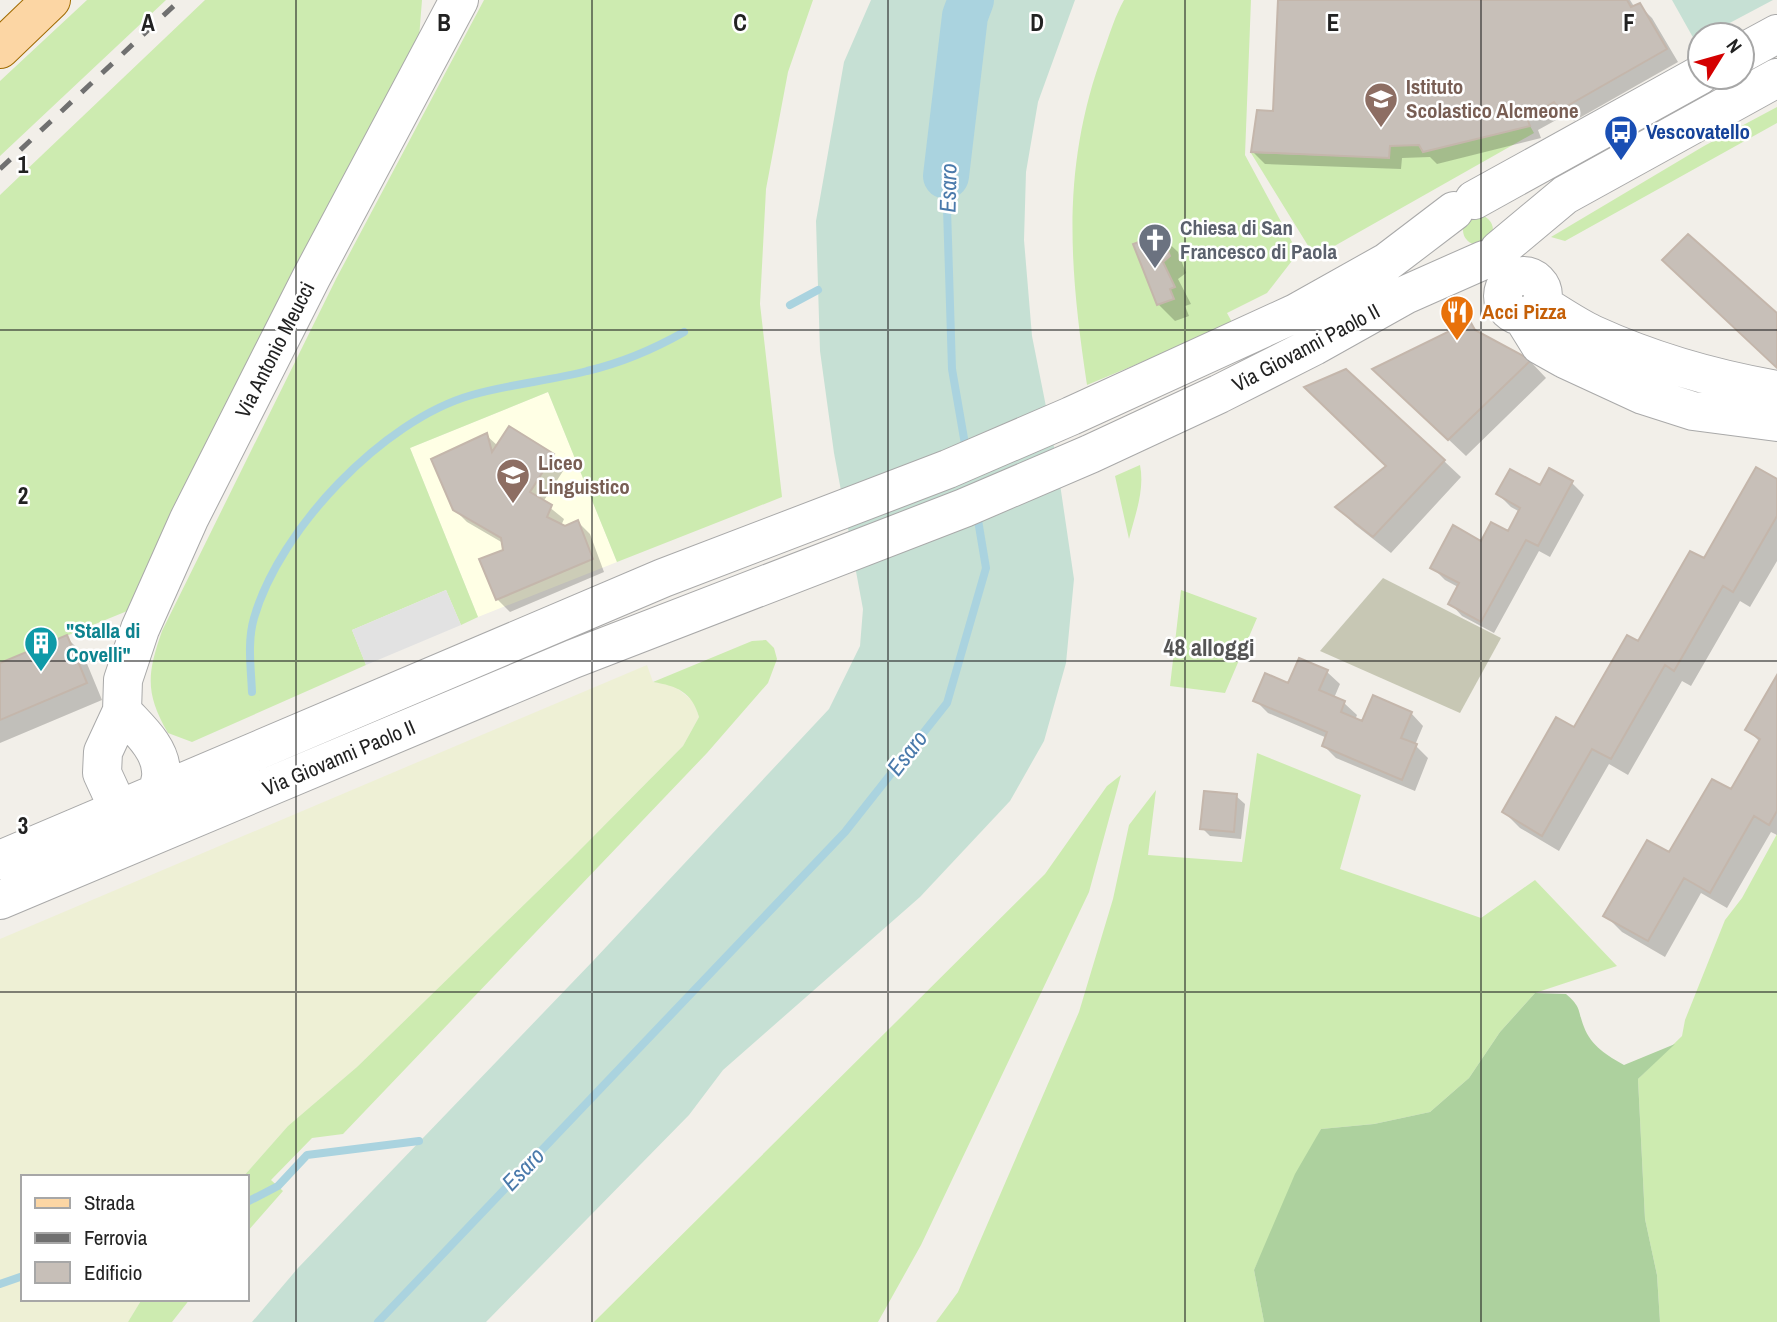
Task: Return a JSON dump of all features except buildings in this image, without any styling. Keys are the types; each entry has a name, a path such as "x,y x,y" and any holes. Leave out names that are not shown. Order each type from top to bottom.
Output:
{"main road":[{"path":"0,48 51,0"}],"street":[{"name":"Via Antonio Meucci","path":"122,712 123,680 140,629 189,519 311,278 459,0"},
{"path":"1756,45 1777,34"},
{"name":"Via Giovanni Paolo II","path":"0,900 573,659 964,509 1129,436 1242,382 1405,295 1512,283 1566,195 1777,78"},
{"name":"Via Giovanni Paolo II","path":"0,860 663,578 947,469 1112,398 1296,313 1387,262 1464,205 1547,162 1686,83"},
{"path":"1464,205 1447,228 1451,246 1465,258 1512,283 1591,334 1728,382 1777,390"},
{"path":"1512,283 1540,345 1565,359 1643,395 1693,411 1777,422"},
{"path":"138,801 161,771 156,752 122,712 103,752 102,772 138,801 147,838"}],"shaded area":[{"path":"871,0 1075,0 1038,102 1026,172 1024,240 1032,336 1056,457 1074,579 1066,663 1044,741 1010,801 920,897 723,1070 689,1115 486,1322 252,1322 298,1268 593,961 829,709 860,646 863,609 834,453 820,351 816,221 844,62"},
{"path":"1672,0 1773,0 1733,21 1686,21 1686,25"},
{"name":"Liceo Linguistico","path":"548,392 617,562 478,617 410,448"},
{"path":"1383,578 1501,638 1460,713 1320,651"},
{"path":"446,590 461,625 366,665 352,630"},
{"path":"647,665 653,682 673,685 694,702 699,717 683,746 572,858 357,1067 288,1126 245,1175 21,1175 21,1301 141,1301 128,1322 0,1322 0,939"}],"green space":[{"path":"87,0 166,0 0,156 0,81"},
{"path":"205,0 422,0 419,38 137,607 0,663 0,195"},
{"path":"484,0 813,0 788,72 766,189 760,304 782,497 617,562 548,392 410,448 478,617 461,625 446,590 352,630 366,665 192,742 168,733 155,706 151,683 153,659 162,631 336,279"},
{"path":"1124,0 1251,0 1245,155 1298,253 1267,293 1227,313 1233,324 1087,385 1073,257 1075,175 1090,93"},
{"path":"1777,107 1777,123 1565,241 1551,237 1704,146"},
{"path":"1530,126 1534,133 1315,257 1251,153 1389,158 1390,146 1419,145 1423,152"},
{"path":"1478,215 1488,220 1493,230 1488,240 1478,245 1468,240 1463,230 1468,220"},
{"path":"1140,465 1140,493 1129,539 1115,476"},
{"path":"1181,590 1257,618 1225,693 1170,686"},
{"path":"766,640 774,648 777,659 768,683 707,753 343,1134 312,1138 271,1180 283,1191 248,1231 248,1175 245,1175 288,1126 357,1067 683,746 699,717 696,708 688,696 676,688 653,682 752,641"},
{"path":"1257,753 1361,795 1340,869 1481,918 1535,880 1617,966 1535,993 1500,1032 1469,1078 1430,1112 1374,1124 1321,1129 1254,1270 1264,1322 936,1322 958,1292 1079,1012 1113,899 1129,825 1156,790 1148,855 1242,862"},
{"path":"1121,775 1089,892 921,1245 878,1322 594,1322 1045,874 1107,786"},
{"path":"1777,834 1777,1322 1660,1322 1657,1275 1645,1219 1638,1079 1682,1036 1685,1020 1725,920 1742,898"},
{"path":"1535,993 1566,994 1577,1006 1591,1040 1606,1054 1624,1065 1675,1044 1638,1079 1645,1219 1657,1275 1660,1322 1264,1322 1254,1270 1295,1174 1321,1129 1374,1124 1430,1112 1469,1078 1500,1032"},
{"path":"141,1301 188,1301 172,1322 128,1322"}],"waterway":[{"name":"Esaro","path":"946,176 965,16 971,0"},
{"name":"Esaro","path":"946,176 952,369 966,450"},
{"path":"790,305 818,290"},
{"path":"252,692 252,627 267,584 310,515 371,453 404,428 438,408 472,395 600,368 637,355 684,332"},
{"name":"Esaro","path":"378,1322 845,832 947,703 986,568 977,514"},
{"path":"248,1201 278,1186 307,1155 419,1141"},
{"path":"0,1284 21,1277"}],"railway":[{"path":"0,169 180,0"}],"place":[{"name":"Istituto Scolastico Alcmeone","path":"1381,129"},
{"name":"Vescovatello","path":"1621,162"},
{"name":"Chiesa di San Francesco di Paola","path":"1155,270"},
{"name":"Acci Pizza","path":"1457,342"},
{"name":"Liceo Linguistico","path":"513,505"},
{"name":"\"Stalla di Covelli\"","path":"41,673"}],"district":[{"name":"48 alloggi","path":"1209,648"}]}
